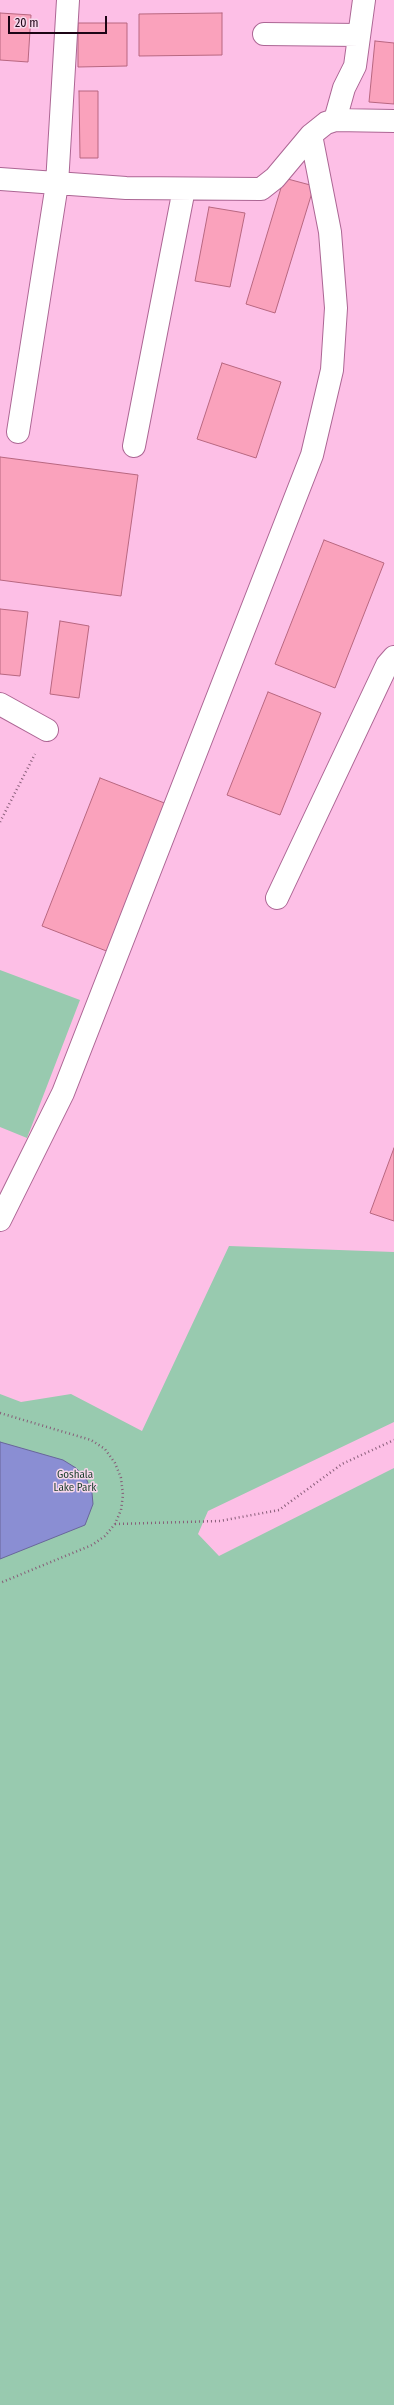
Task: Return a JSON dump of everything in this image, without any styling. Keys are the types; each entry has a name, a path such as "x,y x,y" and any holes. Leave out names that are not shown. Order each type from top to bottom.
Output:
{"street":[{"path":"18,432 57,184 68,0"},
{"path":"335,120 344,88 355,66 364,0"},
{"path":"264,34 359,35"},
{"path":"0,179 57,184 184,189 261,189 275,178 311,135 326,124 335,120 394,121"},
{"path":"0,1220 63,1093 312,456 332,370 336,308 330,232 311,135"},
{"path":"134,446 184,189"},
{"path":"277,898 387,665 394,657"},
{"path":"0,704 47,730"}],"path":[{"path":"0,822 47,730"},
{"path":"0,1413 75,1434 91,1440 105,1449 115,1463 121,1478 123,1495 121,1510 115,1524 105,1536 92,1545 0,1583"},
{"path":"115,1524 220,1521 279,1510 342,1464 394,1440"}],"green space":[{"path":"0,970 80,1000 27,1138 0,1127"},
{"name":"Goshala Lake Park","path":"229,1246 394,1252 394,1422 208,1511 198,1534 219,1556 394,1468 394,2405 0,2405 0,1394 21,1402 71,1394 142,1431"}],"water":[{"path":"0,1442 63,1460 76,1468 86,1478 92,1493 93,1504 85,1525 0,1559"}],"building":[{"path":"0,13 31,15 28,62 0,60"},
{"path":"222,13 222,55 139,56 139,14"},
{"path":"78,23 127,23 127,66 78,67"},
{"path":"375,41 394,43 394,104 369,102"},
{"path":"79,91 98,91 98,158 80,158"},
{"path":"284,178 314,186 275,313 246,304"},
{"path":"209,207 245,213 230,287 195,281"},
{"path":"222,363 281,382 256,458 197,439"},
{"path":"0,457 138,475 121,596 0,580"},
{"path":"324,540 384,563 335,688 275,664"},
{"path":"0,609 28,612 20,676 0,674"},
{"path":"60,621 89,626 79,698 50,694"},
{"path":"268,692 321,713 280,815 227,795"},
{"path":"100,778 167,804 109,952 42,926"},
{"path":"394,1148 394,1221 370,1213"}]}
